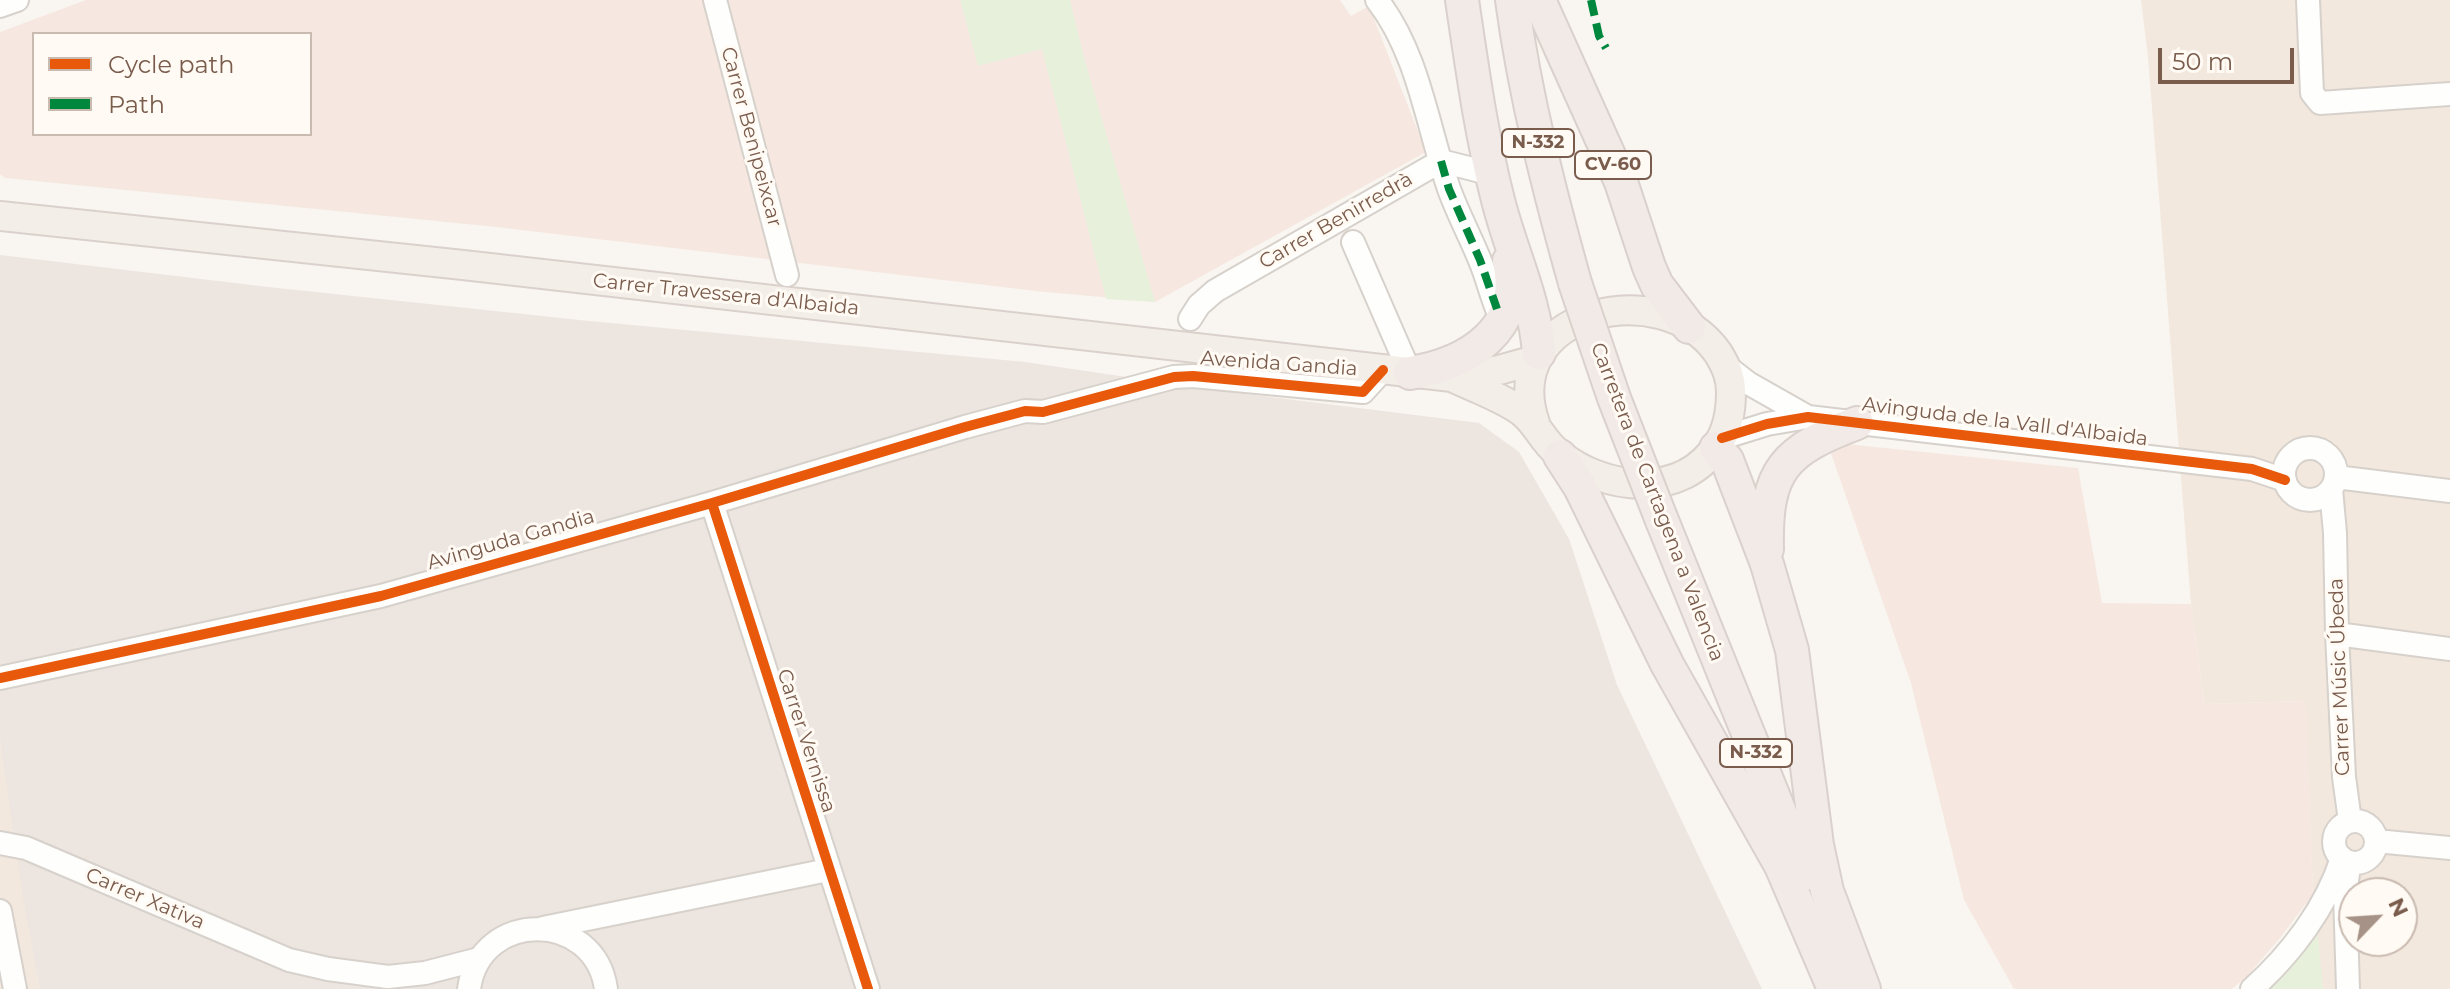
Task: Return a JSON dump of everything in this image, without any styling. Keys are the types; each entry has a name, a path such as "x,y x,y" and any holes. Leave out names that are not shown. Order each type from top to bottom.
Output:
{"highway":[{"path":"1397,371 1436,369 1465,357 1478,348 1500,323 1512,294 1512,273 1480,122 1462,0"},
{"name":"Carretera de Cartagena a Valencia","path":"1512,0 1535,131 1575,283 1614,398 1850,989"},
{"name":"CV-60","path":"1539,0 1621,182 1657,285 1689,327"},
{"path":"1495,189 1529,293 1536,321 1537,357"},
{"path":"1767,564 1769,501 1782,468 1812,441 1857,423"},
{"path":"1719,443 1767,564 1792,650 1820,860 1827,891 1864,989"},
{"path":"1560,456 1580,487 1667,664 1781,866 1834,989"}],"main road":[{"name":"Carrer Travessera d'Albaida","path":"0,216 1452,377 1499,370 1537,357"},
{"path":"1614,310 1644,310 1689,327 1711,344 1726,366 1731,380 1731,410 1719,443 1705,462 1664,482 1611,481 1590,473 1552,448 1535,423 1530,389 1537,357 1568,326 1614,310"},
{"name":"Carrer Travessera d'Albaida","path":"1452,377 1517,408 1535,423"}],"street":[{"path":"0,6 17,0"},
{"name":"Carrer Benipeixcar","path":"715,0 787,275"},
{"path":"1377,0 1388,15 1408,57 1449,189 1480,260 1497,309"},
{"path":"2308,0 2312,93 2320,103 2450,94"},
{"path":"1441,161 1495,189"},
{"name":"Carrer Benirredrà","path":"1190,319 1199,305 1231,281 1441,161"},
{"path":"1353,242 1397,371"},
{"name":"Avinguda de la Vall d'Albaida","path":"1726,366 1748,383 1808,417"},
{"name":"Avenida Gandia","path":"1025,411 1043,412 1174,377 1193,376 1363,392 1397,371"},
{"name":"Avinguda Gandia","path":"0,678 381,596 1025,411"},
{"name":"Avinguda de la Vall d'Albaida","path":"1719,443 1767,424 1808,417 2252,469 2287,469"},
{"path":"2307,500 2320,498 2333,483 2332,461 2319,450 2303,449 2287,469 2293,494 2307,500 2335,533"},
{"path":"2333,483 2450,491"},
{"name":"Carrer Músic Úbeda","path":"2333,483 2344,777 2350,821"},
{"name":"Carrer Vernissa","path":"712,503 868,989"},
{"path":"2337,634 2450,649"},
{"path":"2350,821 2368,825 2376,841 2373,853 2356,862 2346,860 2335,849 2336,834 2350,821"},
{"path":"2376,841 2450,848"},
{"name":"Carrer Xativa","path":"0,843 26,848 289,960 336,989"},
{"path":"2252,989 2315,915 2346,860"},
{"path":"2346,860 2348,989"},
{"path":"469,989 470,978 479,959 492,945 507,935 525,929 543,928 828,870"},
{"path":"0,911 15,989"},
{"path":"543,928 565,934 584,946 598,964 606,989"},
{"name":"Carrer Xativa","path":"289,960 388,977 425,973 479,959"}],"shaded area":[{"path":"86,0 1340,0 1351,16 1369,6 1426,152 1155,302 1036,291 496,227 5,178 0,174 0,32"},
{"path":"2141,0 2450,0 2450,989 2285,989 2313,894 2305,701 2204,704 2191,604"},
{"path":"0,255 589,321 1025,362 1214,390 1479,423 1519,452 1569,539 1617,685 1762,989 40,989 0,740"},
{"path":"1827,442 2078,468 2102,603 2191,604 2204,704 2306,701 2313,894 2281,937 2232,989 2014,989 1964,900 1911,683"},
{"path":"0,740 12,809 40,989 0,989"}],"green space":[{"path":"960,0 1070,0 1155,302 1106,299 1042,49 978,66"},
{"path":"2317,929 2323,989 2266,989"}],"marked path":[{"path":"1591,0 1599,36 1606,48"},
{"path":"1441,161 1449,189 1480,260 1497,309"}],"cycle path":[{"path":"0,678 381,596 712,503 965,427 1025,411 1043,412 1174,377 1193,376 1363,392 1383,370"},
{"path":"1722,438 1767,424 1808,417 2252,469 2285,480"},
{"path":"712,503 868,989"}]}
